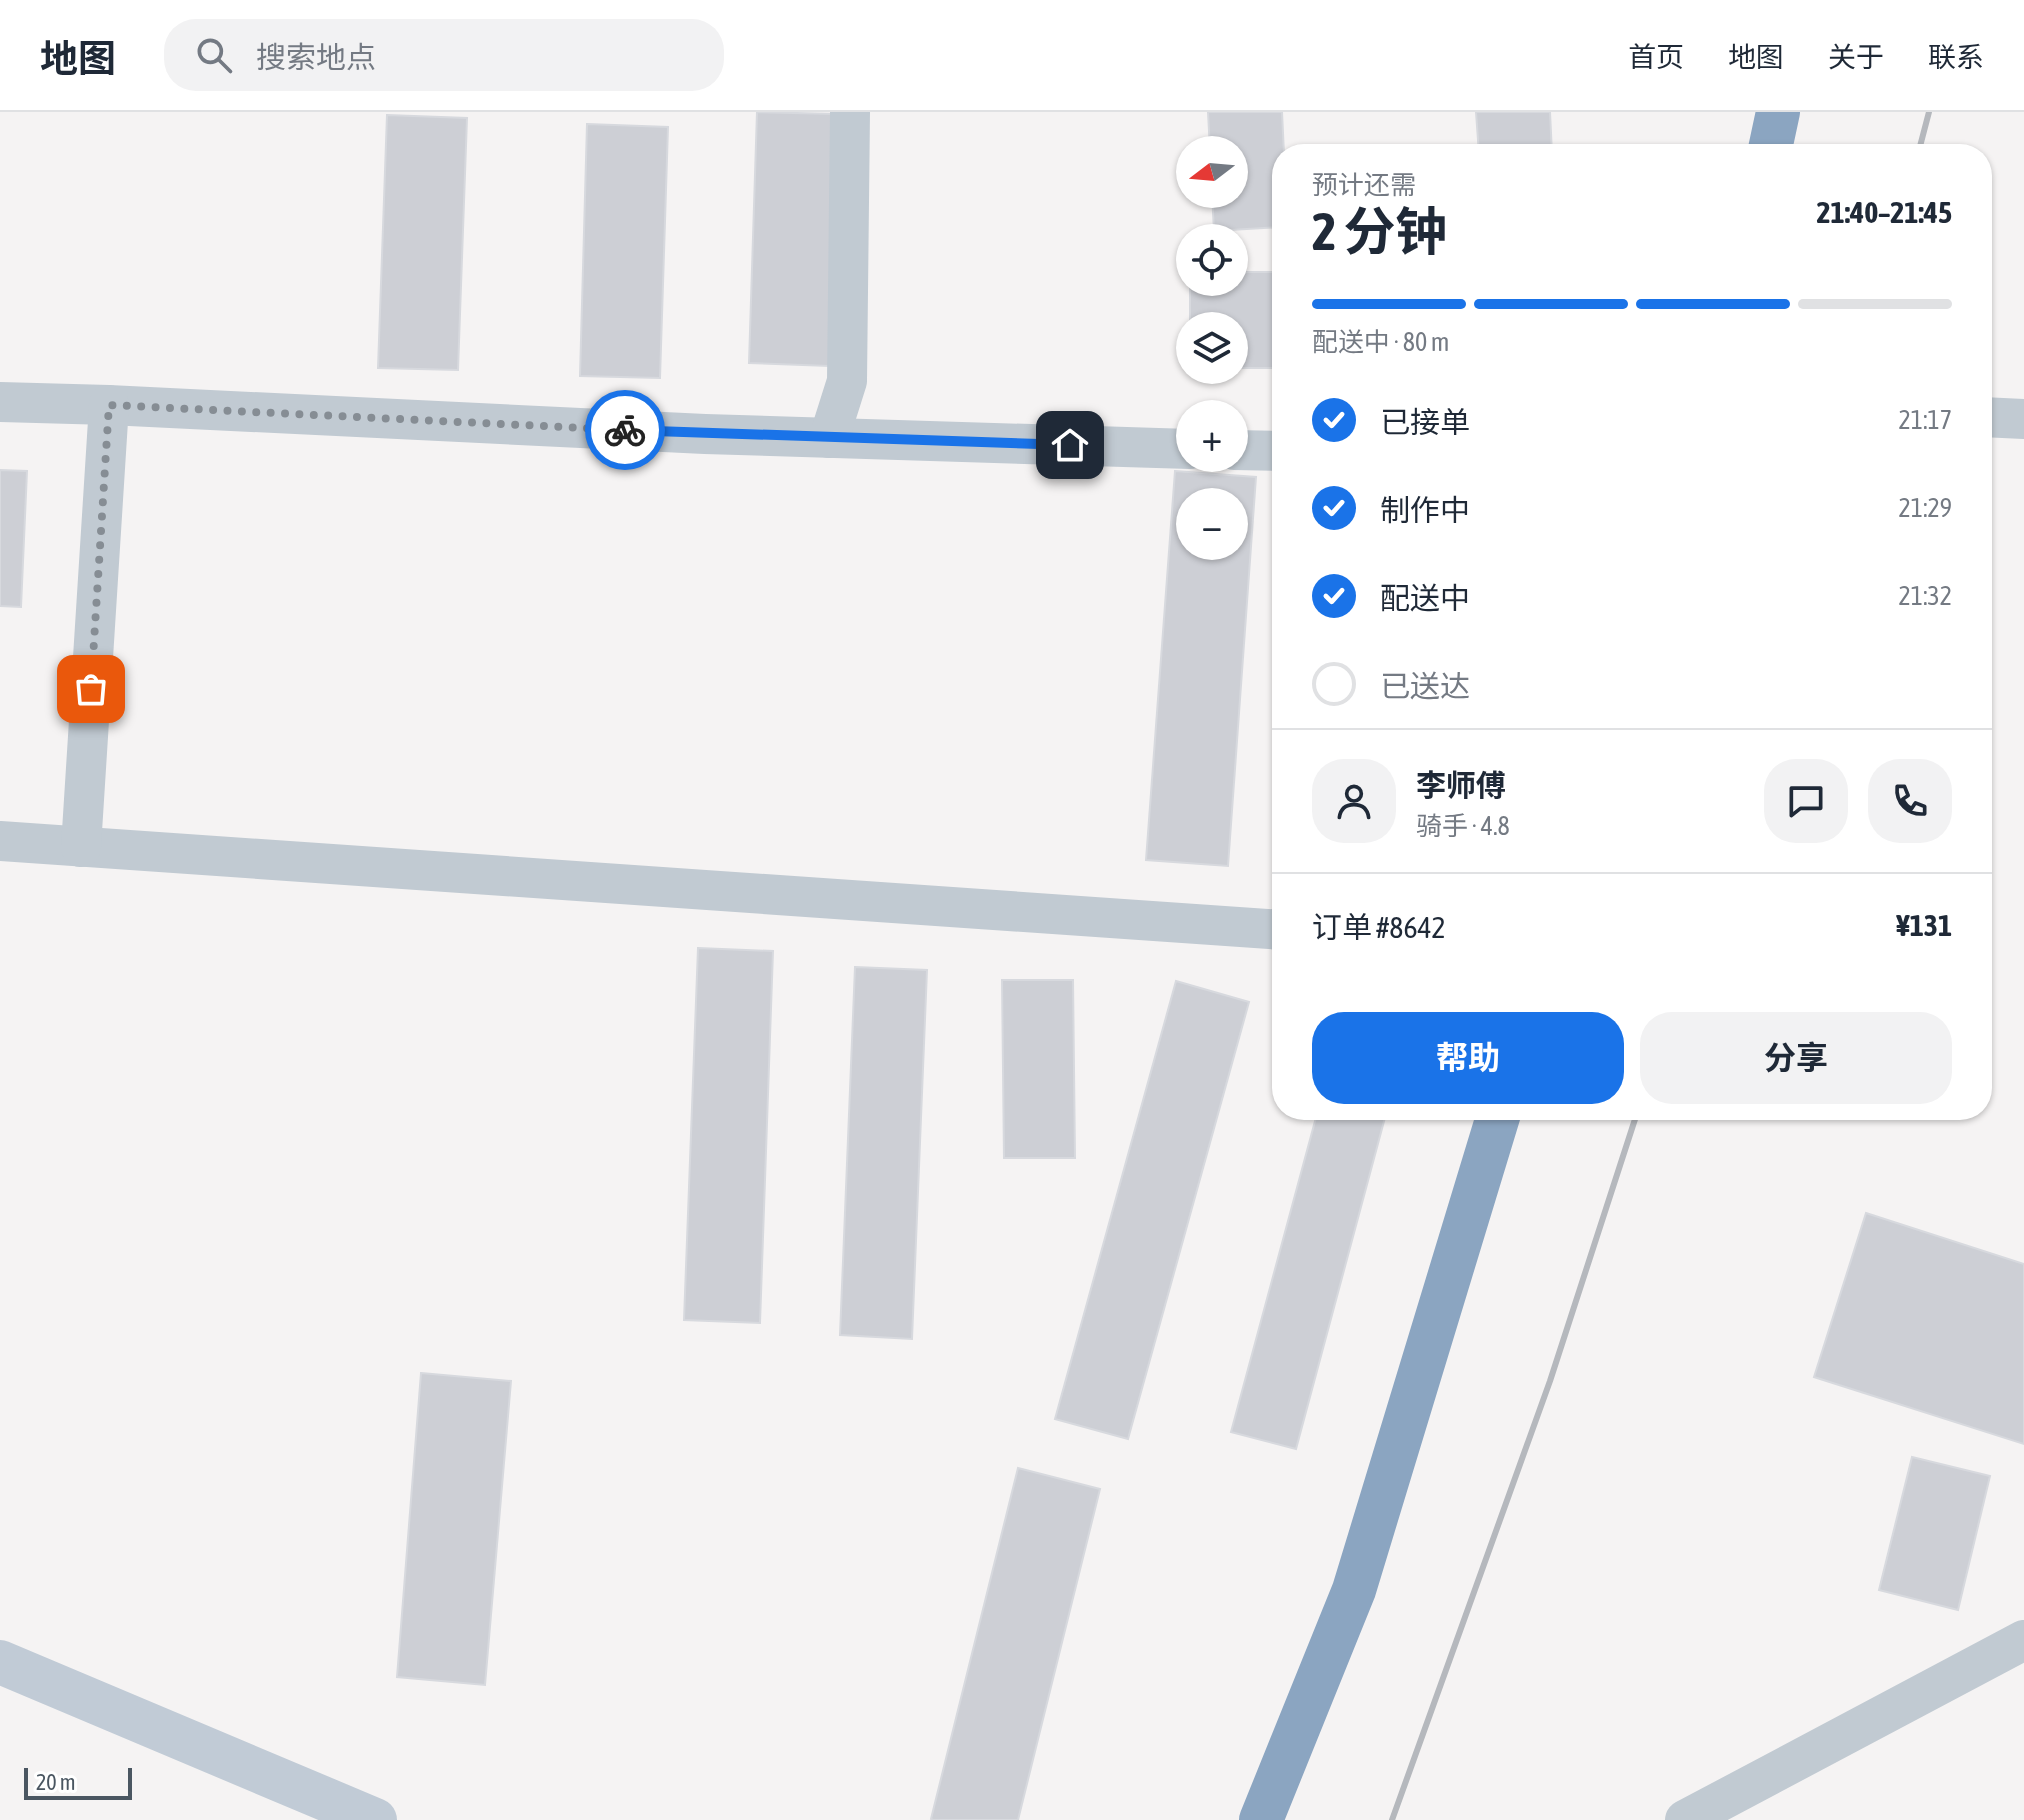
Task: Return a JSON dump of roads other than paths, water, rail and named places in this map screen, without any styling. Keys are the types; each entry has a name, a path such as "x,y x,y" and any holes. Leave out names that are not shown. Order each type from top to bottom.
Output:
{"highway":[{"path":"1771,144 1778,112"},
{"path":"1261,1820 1354,1590 1497,1120"}],"main road":[{"path":"0,1662 375,1820"}],"street":[{"path":"829,438 847,381 850,112"},
{"path":"0,402 705,434 1176,449"},
{"path":"81,847 109,405"},
{"path":"1992,417 2024,419"},
{"path":"1248,450 1272,451"},
{"path":"0,841 1272,929"},
{"path":"1685,1820 2024,1640"}],"railway":[{"path":"1921,144 1929,112"},
{"path":"1392,1820 1550,1381 1635,1120"}]}
